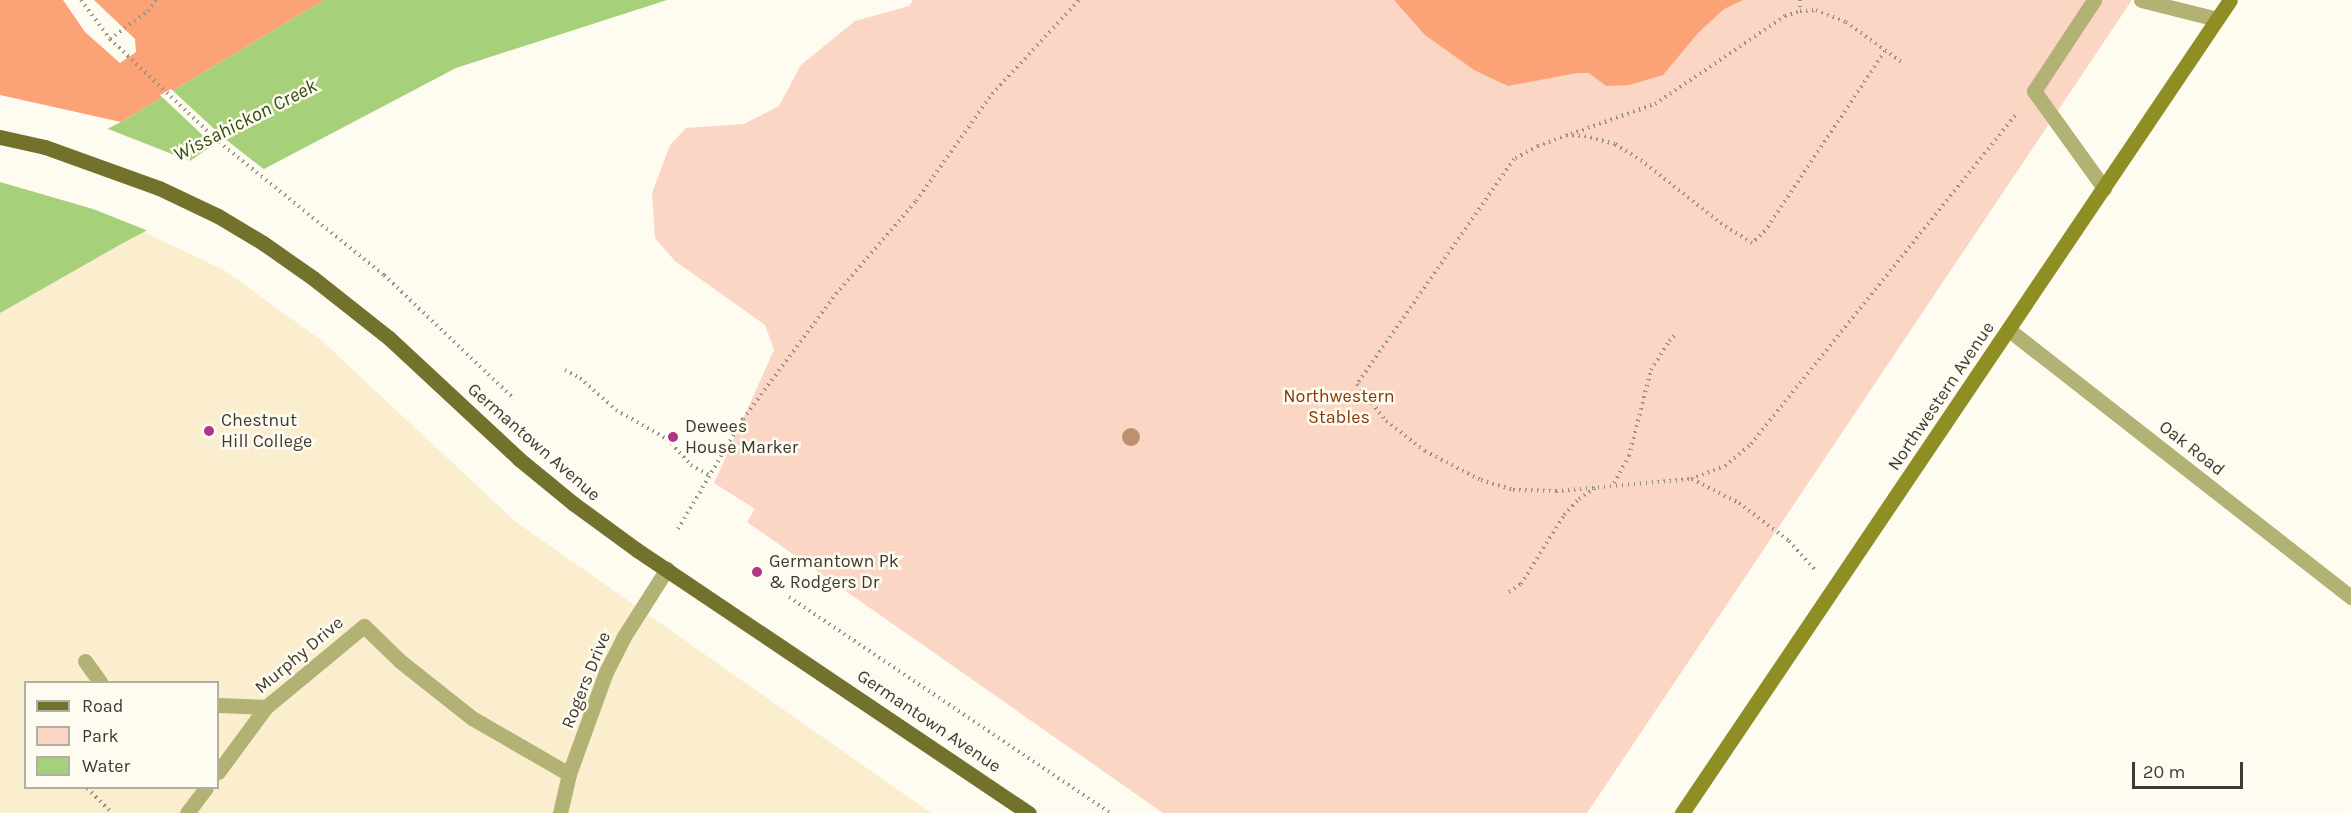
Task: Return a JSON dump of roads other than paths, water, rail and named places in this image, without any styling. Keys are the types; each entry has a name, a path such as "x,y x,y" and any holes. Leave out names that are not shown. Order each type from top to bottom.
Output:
{"main road":[{"name":"Germantown Avenue","path":"0,136 45,147 148,184 218,216 263,243 313,278 389,338 483,426 574,504 1029,813"}],"street":[{"path":"2094,0 2034,91 2104,188"},
{"path":"2140,0 2217,19"},
{"name":"Northwestern Avenue","path":"1682,813 2229,0"},
{"name":"Oak Road","path":"2009,330 2351,597"},
{"name":"Rogers Drive","path":"560,813 569,774 606,672 623,639 667,569"},
{"name":"Murphy Drive","path":"219,771 266,707 364,626 400,661 472,718 569,774"},
{"path":"85,661 99,681"},
{"path":"219,705 266,707"},
{"path":"187,813 205,789"}],"water":[{"name":"Wissahickon Creek","path":"324,0 667,0 456,68 123,243 0,313 0,182 121,122"}],"place":[{"name":"Chestnut Hill College","path":"209,431"},
{"name":"Dewees House Marker","path":"673,437"},
{"name":"Germantown Pk & Rodgers Dr","path":"757,572"}],"park label":[{"name":"Northwestern Stables","path":"1339,407"}]}
